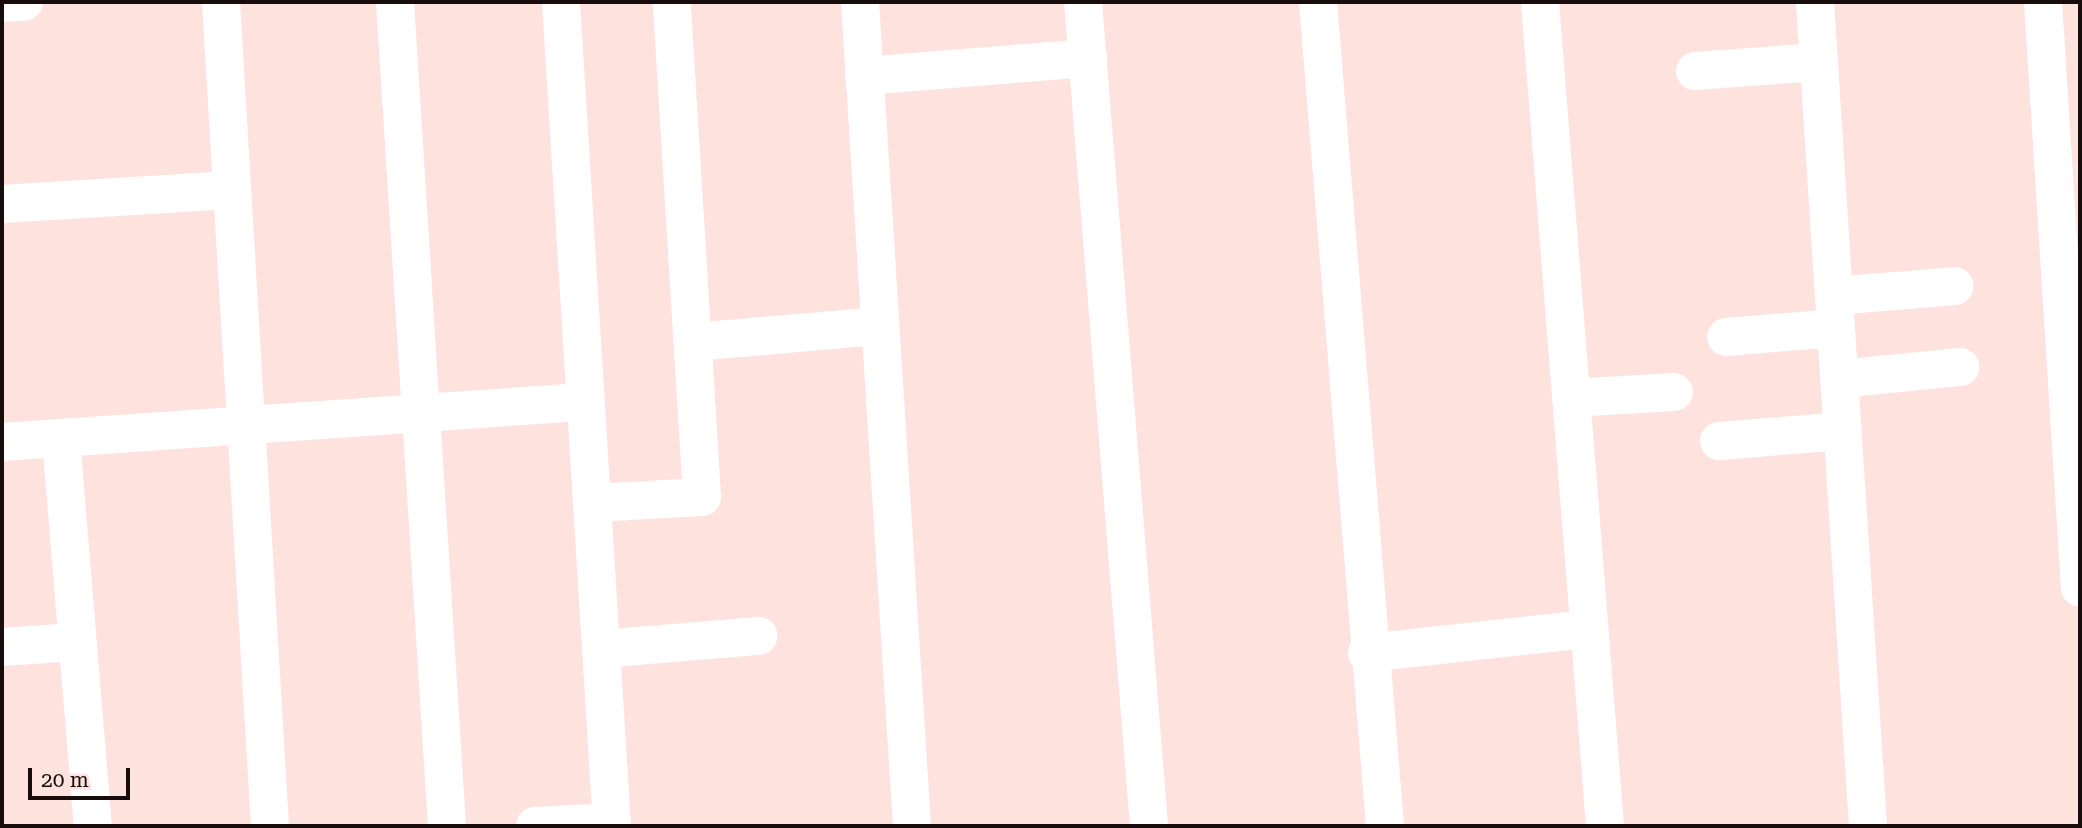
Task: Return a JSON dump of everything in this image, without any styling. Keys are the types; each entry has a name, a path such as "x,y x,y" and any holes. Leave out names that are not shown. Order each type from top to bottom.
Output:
{"street":[{"path":"2,3 24,2"},
{"path":"221,2 270,826"},
{"path":"396,2 447,826"},
{"path":"535,826 612,824 593,503 582,402 561,2"},
{"path":"593,503 702,497 672,2"},
{"path":"860,2 912,826"},
{"path":"1083,2 1149,826"},
{"path":"1318,2 1367,653 1385,826"},
{"path":"1540,2 1605,826"},
{"path":"1815,2 1868,826"},
{"path":"2043,2 2080,588"},
{"path":"864,76 1088,58"},
{"path":"1695,71 1819,62"},
{"path":"2,204 232,190"},
{"path":"1726,337 1955,286"},
{"path":"693,342 880,326"},
{"path":"1839,379 1960,367"},
{"path":"1571,398 1674,392"},
{"path":"2,442 582,402"},
{"path":"1719,441 1843,431"},
{"path":"61,439 75,642 93,826"},
{"path":"1367,653 1589,629"},
{"path":"601,649 758,636"},
{"path":"2,647 75,642"}]}
